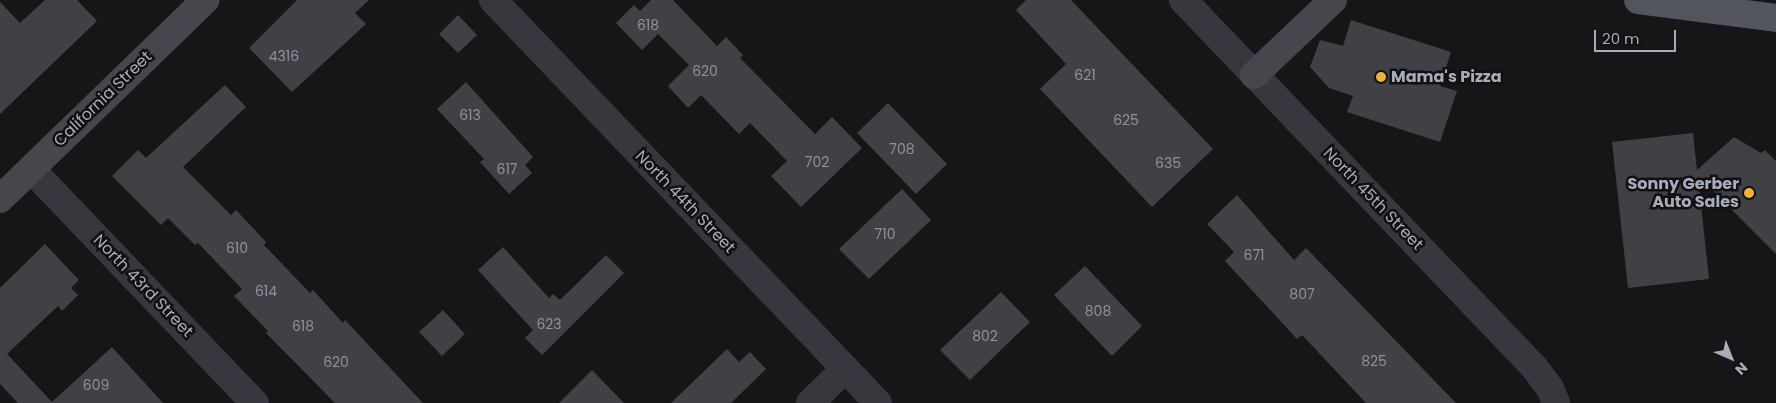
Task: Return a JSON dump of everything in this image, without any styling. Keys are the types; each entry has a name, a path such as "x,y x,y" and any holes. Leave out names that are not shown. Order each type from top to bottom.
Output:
{"main road":[{"path":"1638,0 1776,18"}],"street":[{"name":"California Street","path":"0,199 205,0"},
{"name":"North 44th Street","path":"493,0 878,403"},
{"name":"North 45th Street","path":"1183,0 1534,367 1550,388 1556,403"},
{"path":"1254,75 1333,0"},
{"name":"North 43rd Street","path":"31,169 255,403"},
{"path":"810,403 845,369"}],"building":[{"path":"45,0 77,0 97,21 0,114 0,2 20,23"},
{"path":"297,0 369,0 355,13 366,24 292,92 249,48"},
{"path":"651,0 673,0 717,46 726,37 743,55 740,58 815,134 832,117 862,148 801,207 771,176 787,161 750,123 739,134 701,95 688,108 668,86 689,65 658,34 642,50 616,23 634,5 640,11"},
{"path":"1026,0 1071,0 1213,149 1152,207 1040,89 1066,64 1016,10"},
{"path":"458,15 477,35 458,53 439,34"},
{"name":"Mama's Pizza","path":"1351,20 1451,52 1440,86 1457,91 1440,142 1347,112 1353,96 1329,88 1310,67 1320,40 1343,46"},
{"path":"466,82 533,157 525,165 532,173 509,194 480,162 484,159 437,109"},
{"path":"225,85 246,107 183,167 231,215 236,210 266,242 264,245 310,293 313,290 343,323 345,320 423,403 335,403 266,333 268,331 234,296 242,289 198,243 195,245 168,218 161,225 112,176 138,150 146,158"},
{"path":"888,103 947,164 916,194 857,133"},
{"path":"1693,133 1697,170 1734,137 1761,153 1765,150 1776,161 1776,254 1698,176 1709,279 1628,288 1612,142"},
{"path":"902,189 931,220 869,279 839,249"},
{"path":"1237,195 1294,260 1306,248 1456,403 1366,403 1302,335 1297,339 1225,261 1234,252 1207,224"},
{"path":"45,244 79,280 71,288 78,295 62,311 58,306 7,354 52,402 112,347 163,403 18,403 0,384 0,288"},
{"path":"503,247 549,298 553,294 560,300 606,255 624,273 542,355 525,338 533,330 478,270"},
{"path":"1085,266 1142,326 1112,356 1054,295"},
{"path":"1001,292 1030,322 970,380 940,350"},
{"path":"443,310 465,334 442,356 419,332"},
{"path":"727,349 739,362 750,352 766,369 731,403 671,403"},
{"path":"592,370 624,403 559,403"}],"place":[{"name":"Mama's Pizza","path":"1381,77"},
{"name":"Sonny Gerber Auto Sales","path":"1749,193"}]}
